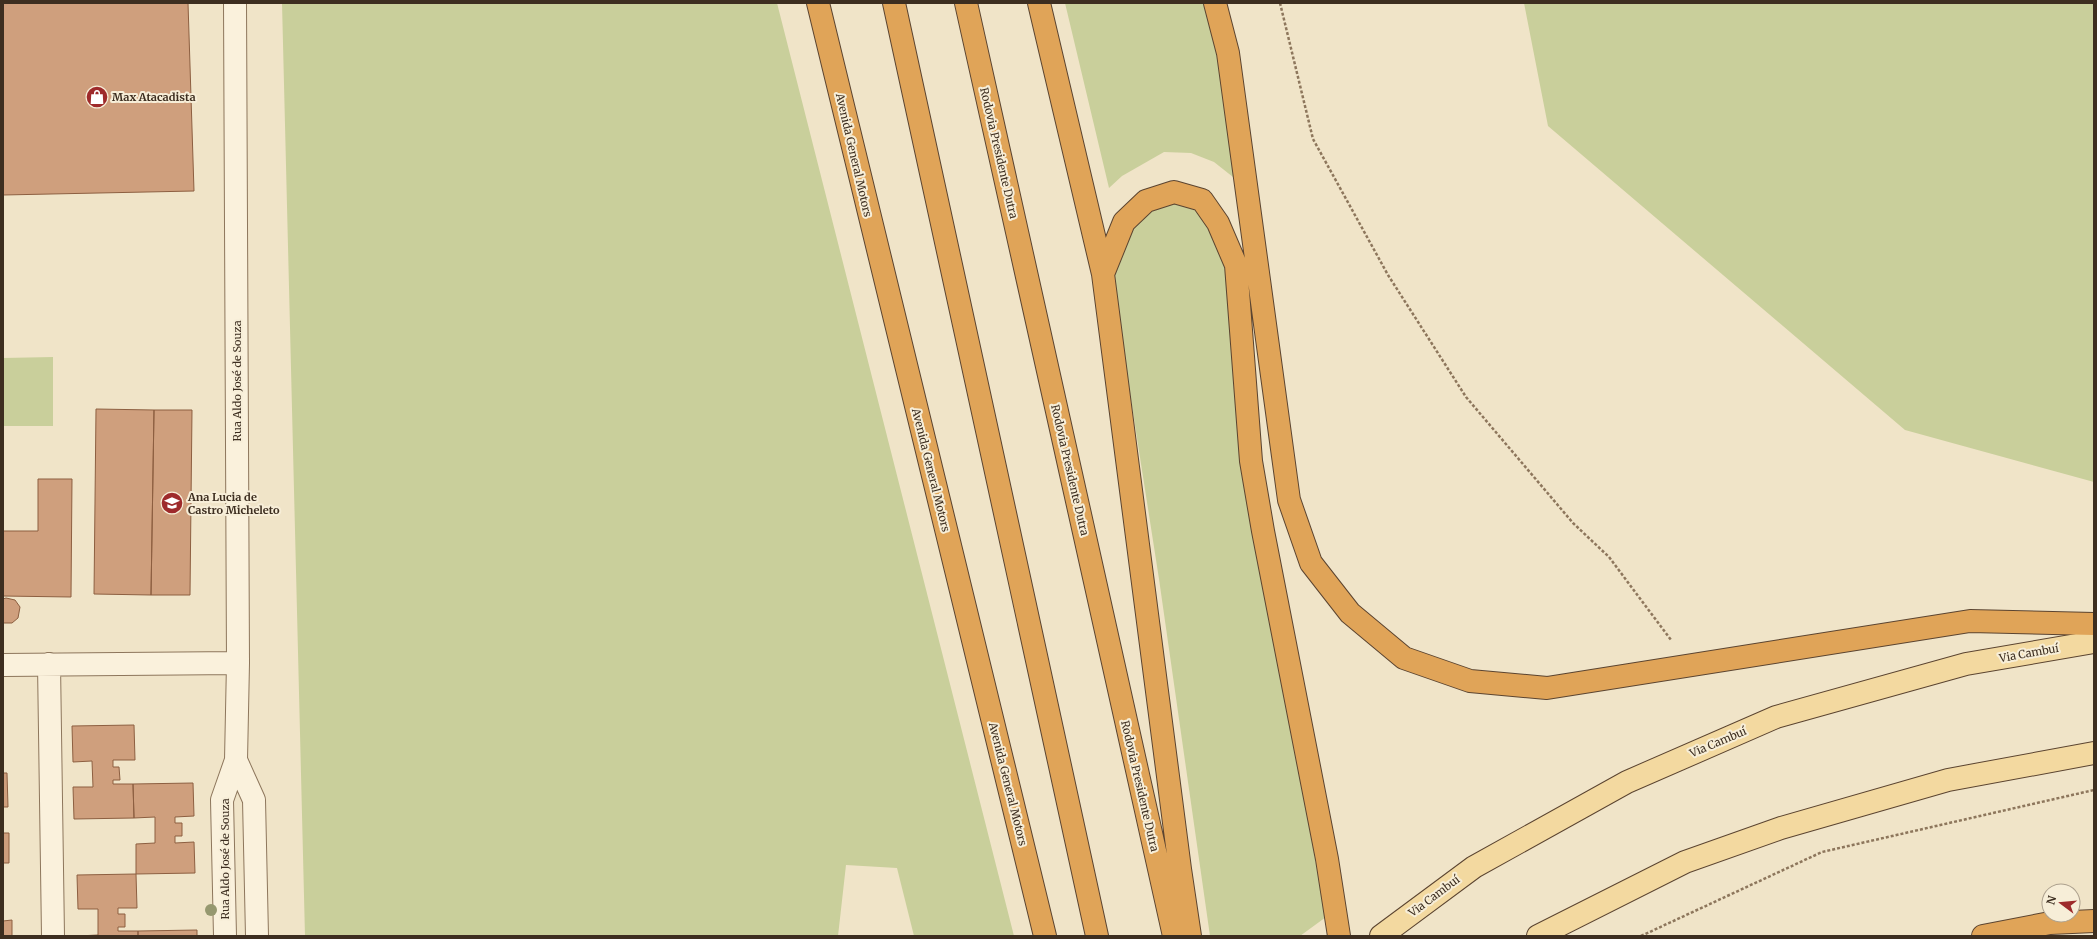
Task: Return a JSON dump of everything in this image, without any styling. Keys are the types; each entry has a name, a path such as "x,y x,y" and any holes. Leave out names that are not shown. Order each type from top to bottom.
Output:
{"highway":[{"name":"Avenida General Motors","path":"818,3 1045,936"},
{"path":"894,3 1097,936"},
{"name":"Rodovia Presidente Dutra","path":"966,3 1174,936"},
{"path":"1039,3 1103,274 1190,936"},
{"path":"1215,3 1228,53 1289,500 1311,563 1350,613 1404,658 1470,681 1547,688 1689,664 1970,621 2094,624"},
{"path":"1103,274 1124,222 1146,201 1174,192 1202,200 1218,223 1236,265 1251,461 1262,531 1327,860 1339,936"},
{"path":"1983,936 2050,923 2094,921"}],"main road":[{"name":"Via Cambuí","path":"1381,936 1474,867 1627,782 1776,717 1966,664 2094,642"},
{"path":"1538,936 1685,862 1781,828 1948,780 2094,753"}],"street":[{"name":"Rua Aldo José de Souza","path":"226,936 222,800 236,760 238,663 236,3"},
{"path":"3,665 238,663"},
{"path":"49,664 53,936"},
{"name":"Rua Aldo José de Souza","path":"236,760 254,800 257,936"}],"path":[{"path":"1280,3 1313,139 1388,275 1466,397 1573,523 1609,557 1689,664"},
{"path":"1640,936 1822,852 2094,790"}],"green space":[{"path":"282,3 777,3 1014,936 914,936 897,868 846,865 838,936 305,936"},
{"path":"1065,3 1210,3 1238,171 1233,177 1214,162 1191,153 1164,152 1122,176 1109,188"},
{"path":"1524,3 2094,3 2094,482 1905,430 1548,126"},
{"path":"1202,200 1236,265 1303,794 1326,917 1300,936 1210,936 1159,579 1124,355 1103,274 1146,201"},
{"path":"53,357 53,426 3,426 3,358"}],"building":[{"name":"Max Atacadista","path":"3,3 188,3 194,191 3,195"},
{"path":"96,409 154,410 151,595 94,594"},
{"name":"Ana Lucia de Castro Micheleto","path":"154,410 192,410 190,595 151,595"},
{"path":"38,479 72,479 71,597 3,596 3,531 38,531"},
{"path":"6,598 15,600 20,607 18,618 12,623 3,623 3,599"},
{"path":"134,725 135,760 113,760 113,767 119,767 120,780 113,780 113,784 133,784 134,818 74,819 73,787 93,787 92,761 73,762 72,726"},
{"path":"3,773 7,773 8,807 3,807"},
{"path":"193,783 194,816 175,817 175,823 182,823 182,836 175,836 175,843 194,842 195,873 136,874 136,844 155,843 155,817 134,818 133,784"},
{"path":"3,833 9,833 9,863 3,863"},
{"path":"136,874 137,908 118,908 118,914 125,914 125,927 118,927 118,931 138,931 138,936 78,936 98,935 98,909 78,909 77,875"},
{"path":"12,920 12,936 3,936 3,921"},
{"path":"197,930 197,936 138,936 138,931"}],"place":[{"name":"Max Atacadista","path":"97,97"},
{"name":"Ana Lucia de Castro Micheleto","path":"172,503"}]}
